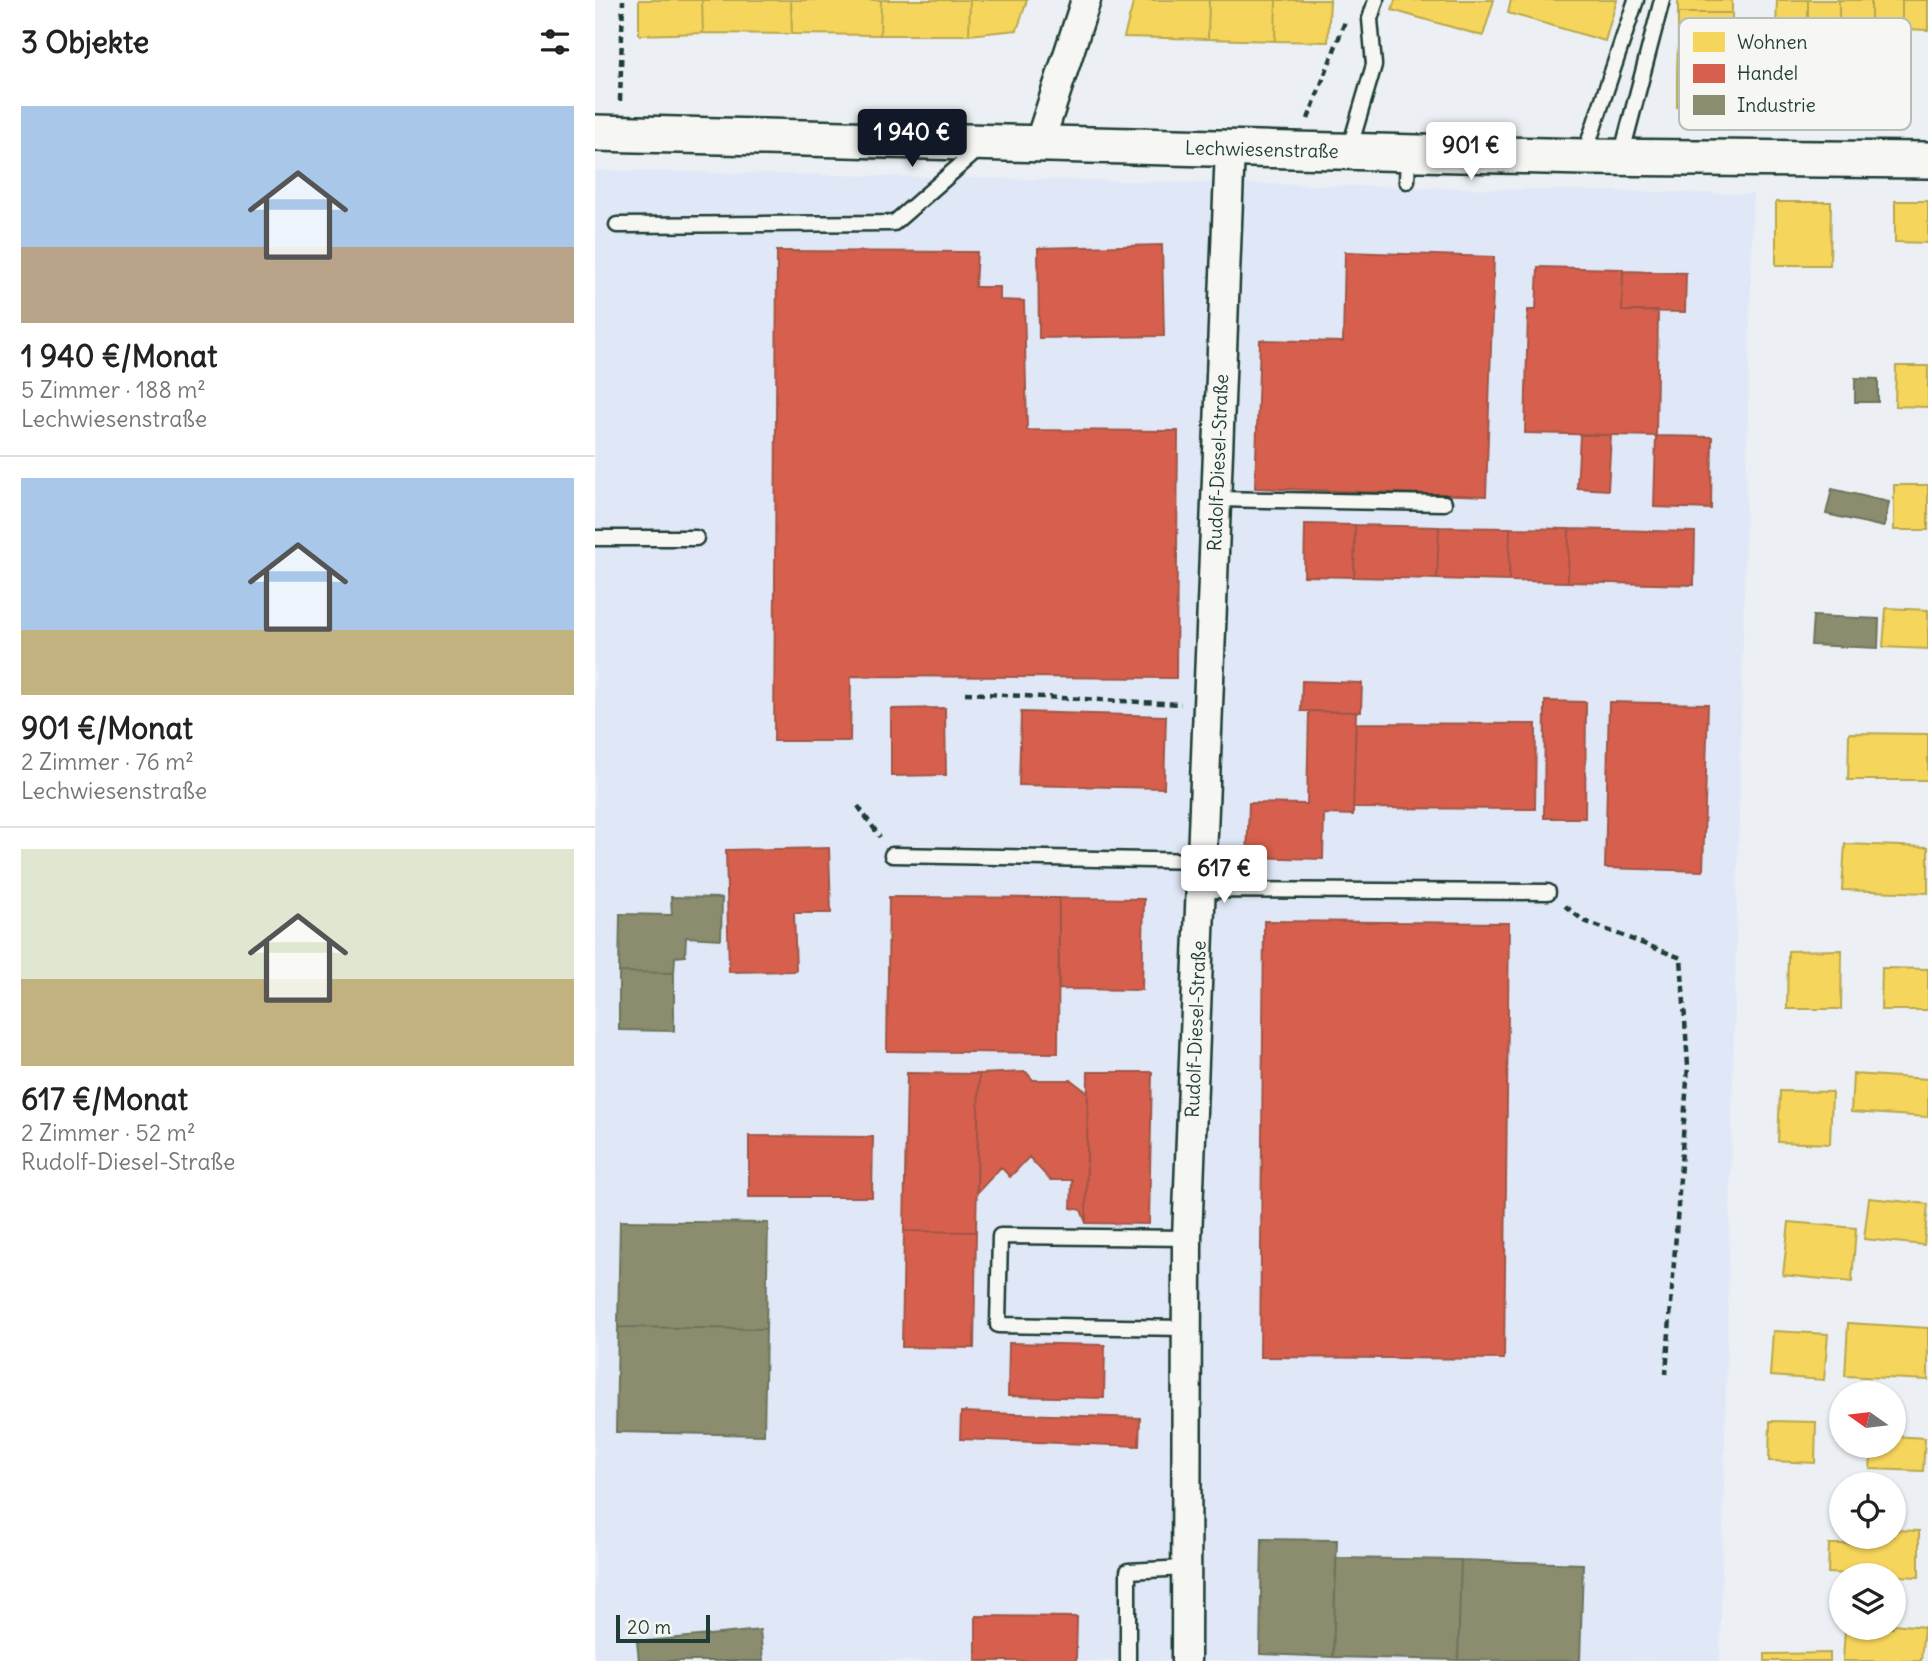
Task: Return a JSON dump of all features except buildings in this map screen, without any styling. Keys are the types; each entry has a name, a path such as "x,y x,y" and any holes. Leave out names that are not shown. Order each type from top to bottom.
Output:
{"street":[{"path":"1039,144 1086,0"},
{"name":"Lechwiesenstraße","path":"607,134 1296,149 1349,152 1408,167 1584,157 1928,160"},
{"name":"Rudolf-Diesel-Straße","path":"1187,1661 1187,1238 1215,499 1232,251 1230,148"}],"lane":[{"path":"1349,152 1374,65 1370,19 1376,0"},
{"path":"1584,157 1636,0"},
{"path":"1620,158 1662,0"},
{"path":"617,225 894,223 986,143"},
{"path":"1215,499 1444,503"},
{"path":"595,538 696,538"},
{"path":"892,855 1201,861"},
{"path":"1200,890 1549,892"},
{"path":"1186,1328 998,1325 1000,1236 1187,1238"},
{"path":"1128,1661 1128,1571 1186,1568"}],"path":[{"path":"607,134 624,0"},
{"path":"1296,149 1347,15"},
{"path":"965,694 1207,705"},
{"path":"858,806 892,855"},
{"path":"1549,892 1584,921 1681,958 1688,1066 1666,1374"}],"shaded area":[{"path":"595,170 1753,194 1720,1661 595,1661"}]}
